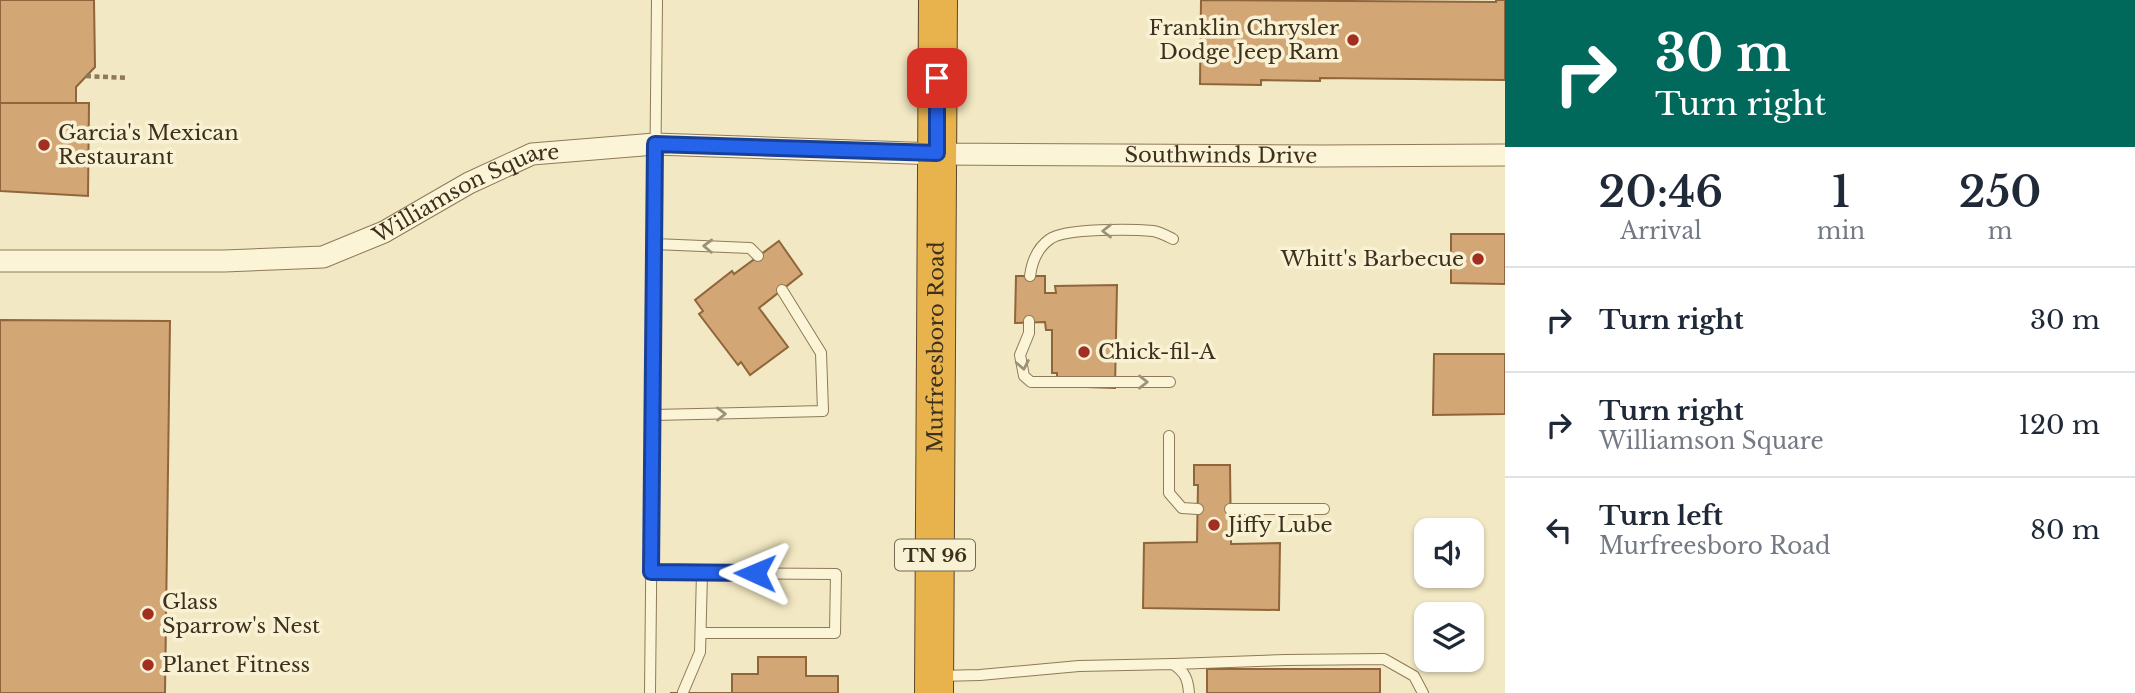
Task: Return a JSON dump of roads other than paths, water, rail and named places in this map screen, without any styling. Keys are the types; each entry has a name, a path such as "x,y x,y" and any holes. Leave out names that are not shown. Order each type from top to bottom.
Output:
{"highway":[{"name":"Murfreesboro Road","path":"934,684 938,0"}],"street":[{"name":"Williamson Square","path":"0,261 224,261 323,257 384,232 469,183 532,154 655,144 937,153"},
{"name":"Southwinds Drive","path":"937,153 1505,155"}],"lane":[{"path":"650,693 657,0"},
{"path":"1030,276 1032,262 1038,250 1051,237 1070,231 1156,231 1173,239"},
{"path":"654,244 750,248 758,256"},
{"path":"653,415 823,411 821,353 782,290"},
{"path":"1029,321 1029,333 1020,355 1024,376 1031,382 1170,382"},
{"path":"1169,436 1169,494 1182,508 1198,509"},
{"path":"1230,509 1324,509"},
{"path":"651,572 836,574 835,633 701,633"},
{"path":"683,692 700,652 702,573"},
{"path":"934,684 980,675 1079,666 1384,659 1414,676 1423,693"},
{"path":"1173,664 1183,671 1188,681 1189,693"}],"place":[{"name":"Franklin Chrysler Dodge Jeep Ram","path":"1353,40"},
{"name":"Garcia's Mexican Restaurant","path":"44,145"},
{"name":"Whitt's Barbecue","path":"1478,259"},
{"name":"Chick-fil-A","path":"1084,352"},
{"name":"Jiffy Lube","path":"1214,525"},
{"name":"Glass Sparrow's Nest","path":"148,614"},
{"name":"Planet Fitness","path":"148,665"}]}
